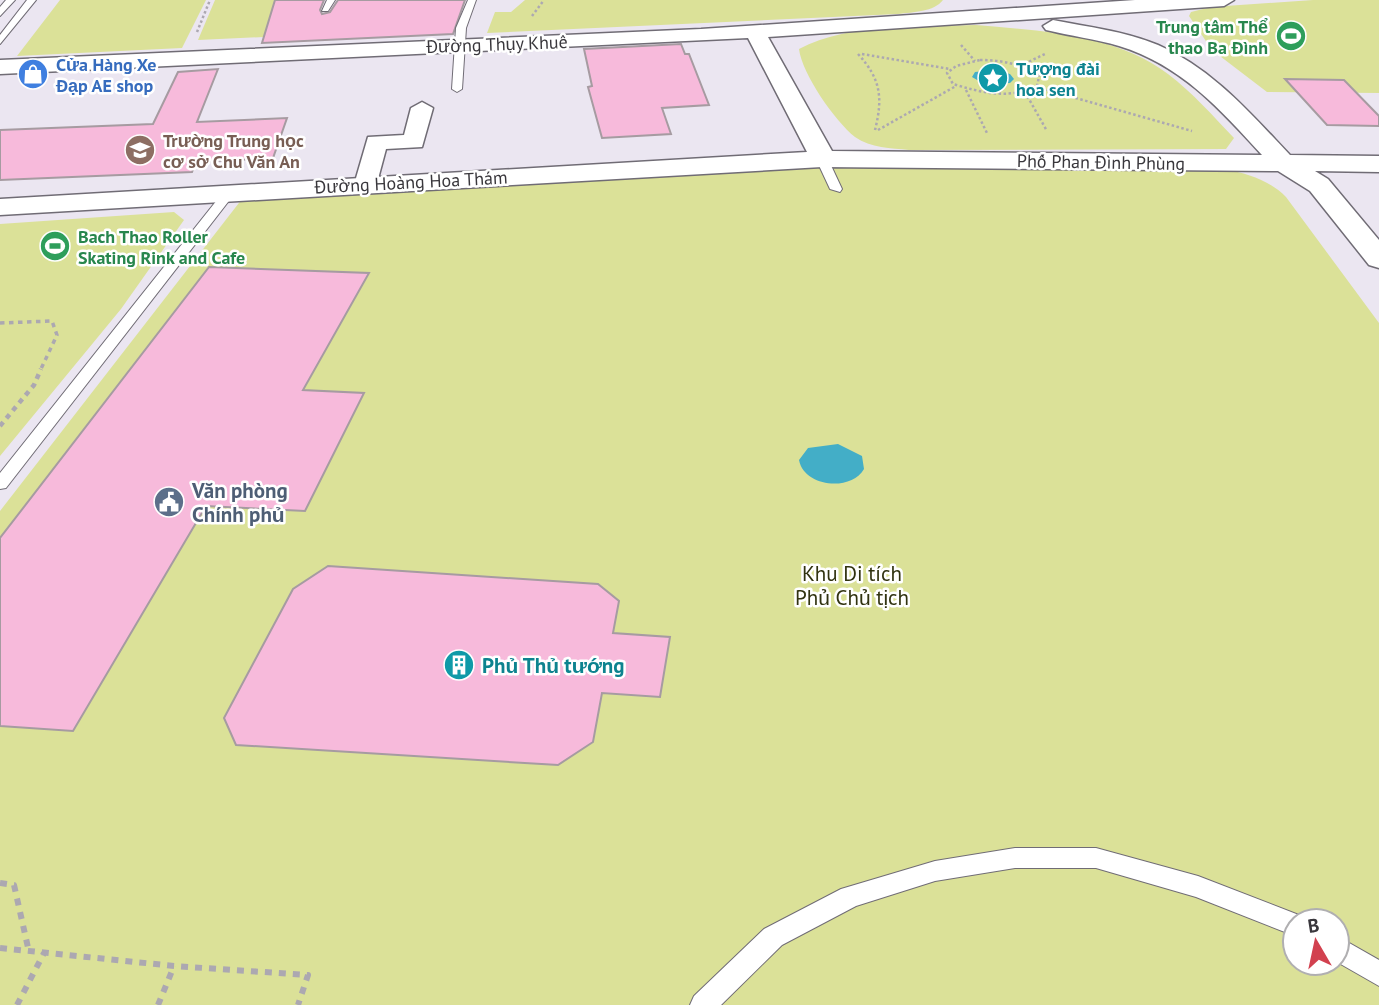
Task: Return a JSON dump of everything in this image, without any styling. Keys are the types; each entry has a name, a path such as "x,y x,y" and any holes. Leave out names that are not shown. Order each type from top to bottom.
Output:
{"main road":[{"path":"966,0 1091,32 1167,58 1218,93 1304,164 1379,259"},
{"path":"1026,12 1224,0"},
{"path":"1136,6 1160,20 1155,38"},
{"name":"Đường Thụy Khuê","path":"0,67 755,32 994,8"},
{"path":"994,8 1105,24 1155,38 1200,58 1250,95"},
{"path":"755,32 815,139 822,159"},
{"name":"Phố Phan Đình Phùng","path":"822,159 1379,164"},
{"name":"Đường Hoàng Hoa Thám","path":"0,207 822,159"}],"street":[{"path":"366,185 376,142 414,142 422,108"}],"lane":[{"path":"0,1 11,0 0,13"},
{"path":"0,41 32,0"},
{"path":"457,89 461,28 472,0"},
{"path":"822,159 836,189"},
{"path":"0,484 229,192"},
{"path":"702,1005 773,937 850,897 935,871 1015,859 1096,858 1198,887 1281,920"},
{"path":"1351,957 1379,974"}],"path":[{"path":"875,131 882,88 872,68 858,53 951,69 975,61 1006,63 1039,76 1037,87"},
{"path":"951,69 948,78 966,89 990,94 1025,92 1037,87 1202,134"},
{"path":"870,137 875,131 957,85"},
{"path":"966,89 992,143"},
{"path":"1025,92 1048,133"},
{"path":"0,323 52,321 57,335 34,385 0,426"},
{"path":"0,883 14,885 29,952"},
{"path":"0,948 174,966 308,975 298,1005"},
{"path":"18,1005 44,953"},
{"path":"158,1005 174,966"}],"green space":[{"path":"60,0 206,0 182,48 17,56"},
{"path":"215,0 275,0 264,37 198,40"},
{"path":"525,0 943,0 929,9 898,14 487,33 495,12 511,12"},
{"name":"Trung tâm Thể thao Ba Đình","path":"1313,0 1379,0 1379,93 1267,92 1212,50 1189,16 1191,12 1211,7"},
{"path":"976,25 1076,37 1125,50 1177,81 1234,138 1226,149 909,150 881,147 855,137 838,120 813,84 799,49 819,40 863,30"},
{"name":"Khu Di tích Phủ Chủ tịch","path":"811,164 1225,169 1250,176 1273,186 1286,197 1379,323 1379,1005 0,1005 0,511 242,199"},
{"path":"174,212 184,220 121,309 0,456 0,224"}],"water":[{"path":"993,70 1010,74 1014,79 1010,83 984,84 972,77 975,72"},
{"path":"838,444 862,456 864,469 858,476 849,481 828,483 809,476 799,460 808,448"}],"building":[{"path":"275,0 324,0 320,10 322,14 330,12 338,0 465,0 453,34 262,43"},
{"path":"681,44 685,54 689,54 709,105 662,108 671,134 602,138 588,87 592,86 584,49"},
{"name":"Trường Trung học cơ sở Chu Văn An","path":"218,69 197,122 287,118 273,158 196,162 192,172 0,180 0,130 153,124 178,72"},
{"path":"1285,79 1344,80 1379,116 1379,126 1327,125"},
{"name":"Văn phòng Chính phủ","path":"209,267 369,273 303,390 364,393 305,511 206,506 73,731 0,726 0,538"},
{"name":"Phủ Thủ tướng","path":"328,566 598,584 619,601 613,633 670,637 660,697 602,693 593,742 558,765 236,745 224,718 293,589"}],"place":[{"name":"Trung tâm Thể thao Ba Đình","path":"1291,36"},
{"name":"Cửa Hàng Xe Đạp AE shop","path":"33,74"},
{"name":"Tượng đài hoa sen","path":"993,78"},
{"name":"Trường Trung học cơ sở Chu Văn An","path":"140,150"},
{"name":"Bach Thao Roller Skating Rink and Cafe","path":"55,246"},
{"name":"Văn phòng Chính phủ","path":"169,502"},
{"name":"Phủ Thủ tướng","path":"459,665"}]}
